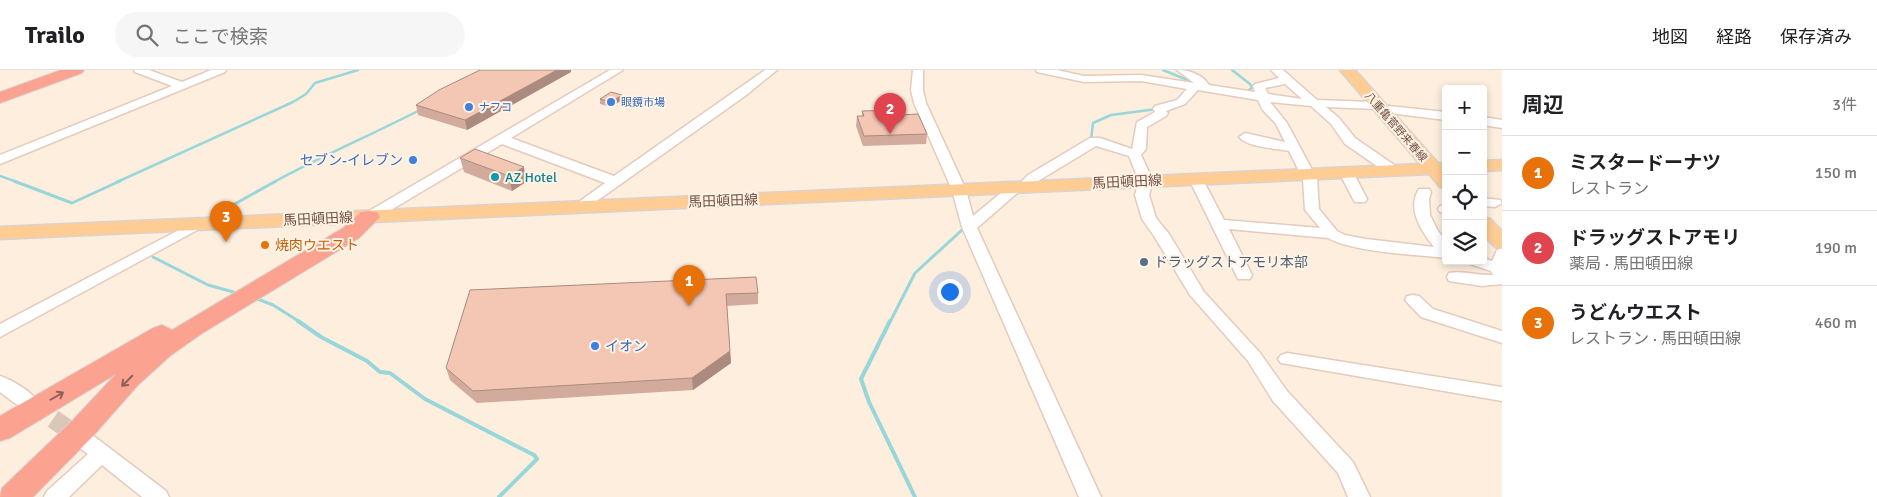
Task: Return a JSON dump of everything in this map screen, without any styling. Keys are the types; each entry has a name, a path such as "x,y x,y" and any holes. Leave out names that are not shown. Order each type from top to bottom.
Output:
{"highway":[{"path":"0,98 73,70"},
{"path":"0,430 338,232 369,217"},
{"path":"13,497 83,428 128,378 161,350 192,328 351,233 369,217"}],"main road":[{"name":"八重亀菅野来春線","path":"1347,70 1378,107 1439,168"},
{"path":"1487,166 1502,165"},
{"name":"馬田頓田線","path":"0,234 1439,168"},
{"path":"1487,227 1502,243"}],"street":[{"path":"138,70 182,86"},
{"path":"0,160 221,70"},
{"path":"369,217 618,70"},
{"path":"579,207 772,70"},
{"path":"918,70 917,90 920,103 959,190 969,227 1090,497"},
{"path":"1041,70 1084,79 1130,74 1259,101 1378,107 1442,115"},
{"path":"1134,154 1140,150 1141,125 1162,113 1159,109 1181,102 1194,87 1203,84 1182,70"},
{"path":"1276,70 1318,104 1335,121 1350,141 1392,170"},
{"path":"1259,101 1259,86 1286,80"},
{"path":"1259,101 1281,123 1312,186 1312,210 1333,234 1341,239 1366,244 1442,251"},
{"path":"1487,122 1502,124"},
{"path":"1245,137 1294,148"},
{"path":"501,139 616,182"},
{"path":"969,227 1024,187 1033,178 1095,140 1134,154 1146,181 1142,195 1149,218 1198,294 1254,357 1280,396 1346,468 1359,497"},
{"path":"1346,172 1360,199"},
{"path":"1196,178 1244,275"},
{"path":"1424,192 1420,201 1422,212 1431,232 1442,246"},
{"path":"1219,224 1333,234"},
{"path":"0,331 196,225"},
{"path":"1487,265 1501,269"},
{"path":"1455,277 1482,281 1501,269"},
{"path":"1413,300 1427,313 1502,337"},
{"path":"1287,358 1502,394"},
{"path":"0,383 28,402"},
{"path":"55,497 95,448 158,497"}],"building":[{"name":"ナフコ","path":"480,70 557,70 465,120 416,105 439,90"},
{"path":"611,92 622,95 611,102 600,99"},
{"path":"897,110 899,115 918,114 927,134 864,136 857,116 864,116 862,111"},
{"path":"475,149 524,167 509,176 460,158"},
{"name":"イオン","path":"756,277 758,293 726,294 730,351 692,378 473,391 446,368 470,290"}],"waterway":[{"path":"117,182 293,102 306,94 315,83 358,70"},
{"path":"1163,70 1190,81 1190,86"},
{"path":"1232,70 1250,84 1252,88 1245,92"},
{"path":"1091,140 1093,123 1111,115 1157,109"},
{"path":"274,182 420,110"},
{"path":"0,176 17,182"},
{"path":"14,181 72,203 120,181"},
{"path":"215,215 276,181"},
{"path":"890,322 915,273 962,230"},
{"path":"153,257 208,285 237,293"},
{"path":"255,298 273,305 300,322"},
{"path":"298,321 321,337 367,361 380,372 390,373 425,399 534,455 537,459 499,497"},
{"path":"890,321 861,379 869,402 915,497"}],"tunnel":[{"path":"30,403 84,440"}],"place":[{"name":"眼鏡市場","path":"611,102"},
{"name":"ナフコ","path":"469,107"},
{"name":"ドラッグストアモリ","path":"890,134"},
{"name":"セブン-イレブン","path":"413,160"},
{"name":"AZ Hotel","path":"495,177"},
{"name":"うどんウエスト","path":"226,242"},
{"name":"焼肉ウエスト","path":"265,245"},
{"name":"ドラッグストアモリ本部","path":"1144,262"},
{"name":"ミスタードーナツ","path":"689,306"},
{"name":"イオン","path":"595,346"}]}
